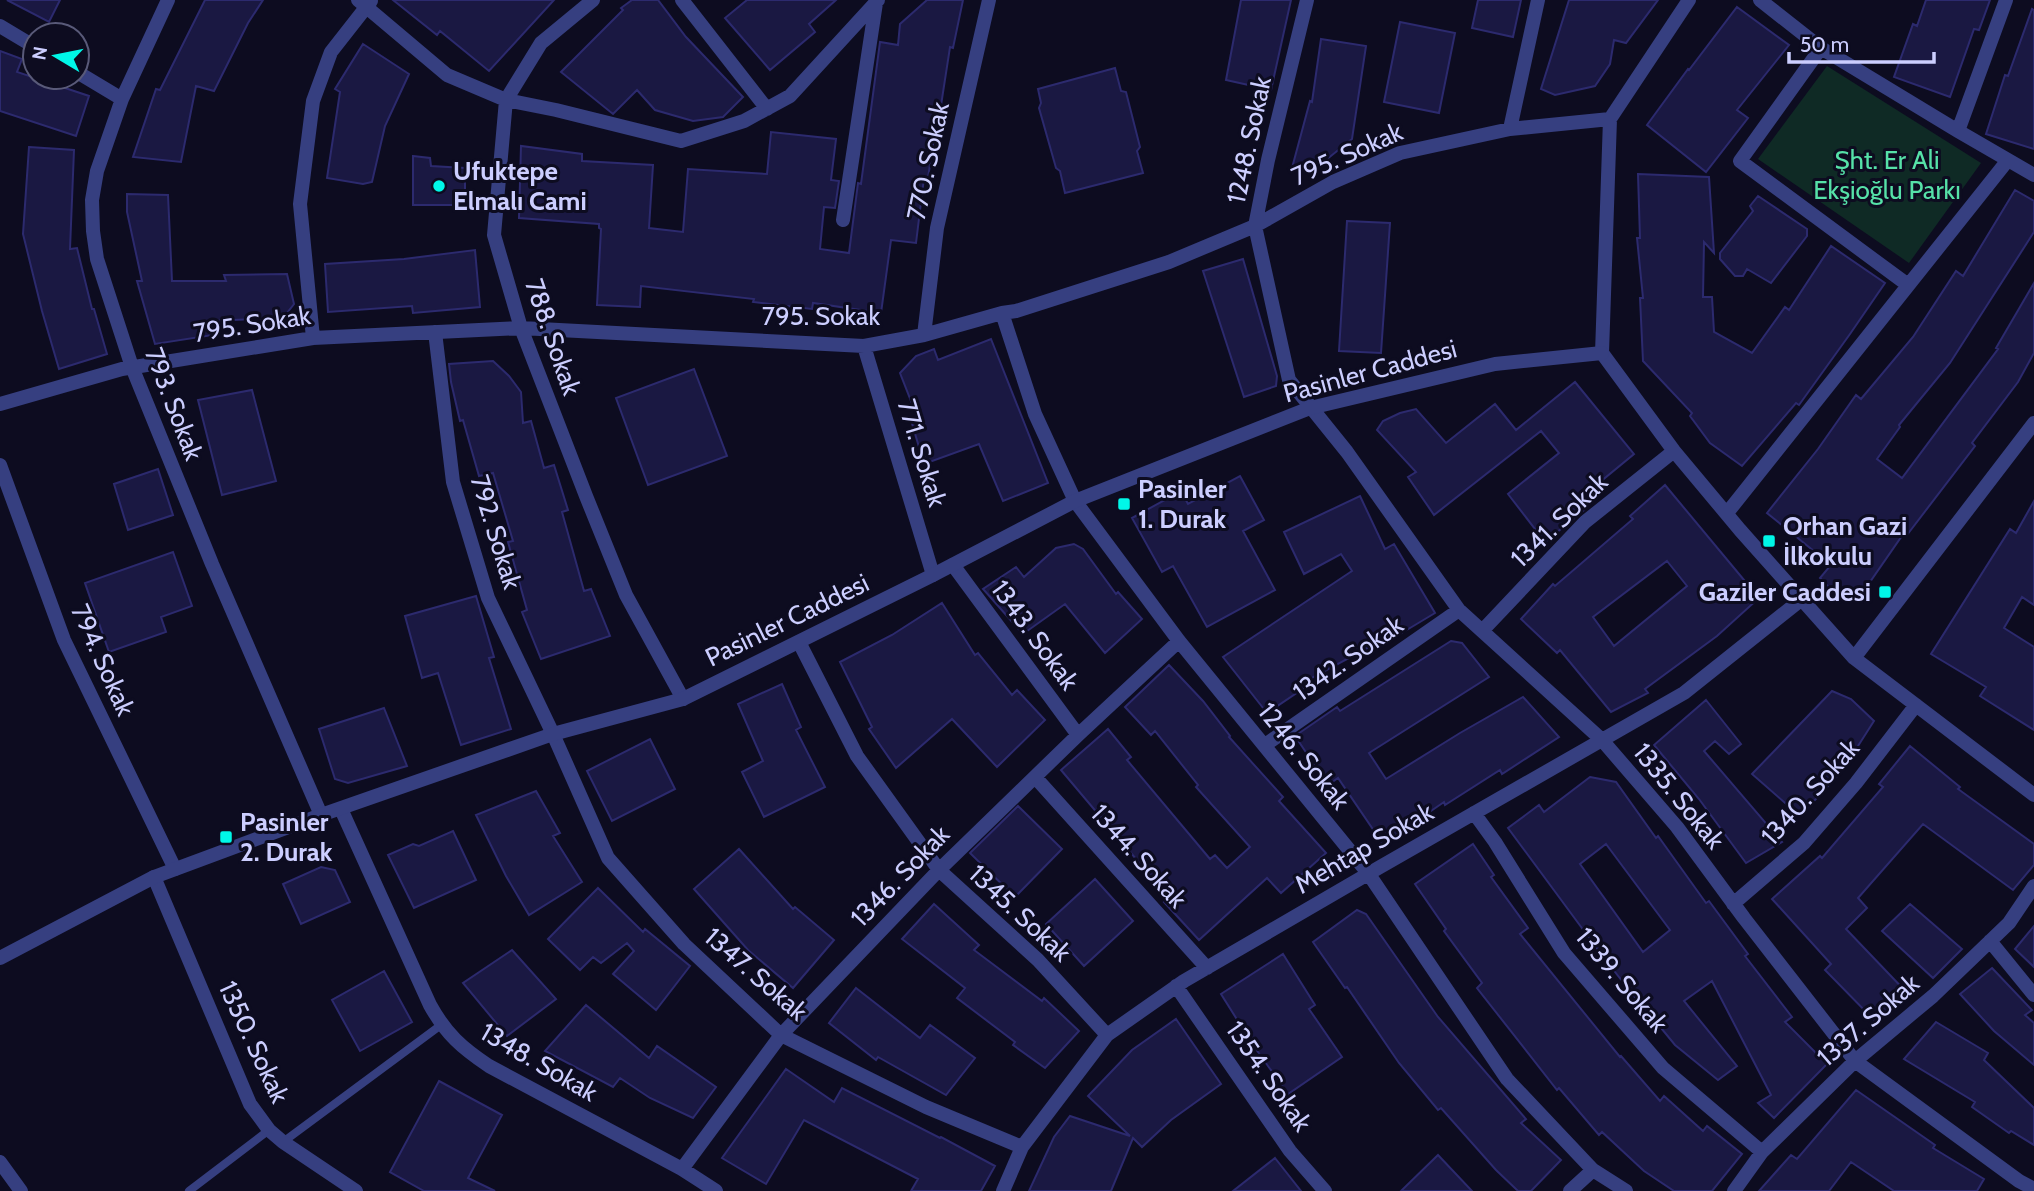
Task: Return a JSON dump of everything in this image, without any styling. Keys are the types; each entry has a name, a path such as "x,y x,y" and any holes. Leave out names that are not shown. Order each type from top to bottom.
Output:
{"street":[{"name":"793. Sokak","path":"168,0 122,99 96,171 92,200 97,259 132,367 212,564 321,815"},
{"name":"788. Sokak","path":"593,0 541,43 506,100 494,235 521,328 626,595 683,699"},
{"path":"682,0 767,109"},
{"name":"770. Sokak","path":"924,335 937,228 989,0"},
{"name":"1248. Sokak","path":"1307,0 1268,160 1255,226 1289,380 1310,408"},
{"path":"1510,129 1538,0"},
{"path":"1689,0 1611,119 1602,353 1674,451 1854,658 2034,795"},
{"path":"1760,0 1822,48 2034,175"},
{"path":"1958,131 2006,0"},
{"path":"313,338 300,204 313,101 331,52 366,2 447,75 506,100 681,141 744,121 790,96 877,1"},
{"path":"843,220 877,1"},
{"path":"0,26 21,39"},
{"path":"1822,48 1740,161 1909,285"},
{"path":"91,80 122,99"},
{"name":"795. Sokak","path":"0,404 132,367 313,338 521,328 864,346 924,335 1002,313 1016,312 1169,262 1255,226 1333,182 1400,153 1510,129 1611,119"},
{"path":"1727,513 2008,160"},
{"name":"1246. Sokak","path":"1002,313 1035,414 1074,501 1179,641 1368,873 1507,1079 1593,1170 1626,1191"},
{"name":"792. Sokak","path":"435,332 453,482 488,598 553,734"},
{"name":"771. Sokak","path":"864,346 933,575"},
{"name":"Pasinler Caddesi","path":"0,958 154,877 175,869 553,734 683,699 953,565 1074,501 1310,408 1495,364 1602,353"},
{"name":"1335. Sokak","path":"1310,408 1347,452 1459,610 1602,740 1677,827 1855,1061 2019,1181 2034,1189"},
{"path":"1854,658 2034,423"},
{"name":"1341. Sokak","path":"1482,631 1585,522 1674,451"},
{"name":"794. Sokak","path":"0,465 64,640 175,869"},
{"name":"1343. Sokak","path":"953,565 1078,735"},
{"name":"Mehtap Sokak","path":"1003,1191 1022,1147 1107,1035 1176,986 1684,693 1802,599"},
{"name":"1342. Sokak","path":"1265,745 1459,610"},
{"name":"1346. Sokak","path":"682,1169 781,1035 939,870 1179,641"},
{"name":"1345. Sokak","path":"799,642 857,757 939,870 1038,960 1107,1035"},
{"name":"1340. Sokak","path":"1733,904 1804,843 1856,783 1916,705"},
{"name":"1347. Sokak","path":"553,734 608,858 684,944 781,1035 926,1107 1022,1147"},
{"name":"1344. Sokak","path":"1035,777 1207,968"},
{"name":"1348. Sokak","path":"341,808 430,1005 441,1025 467,1052 682,1169 716,1191"},
{"name":"1339. Sokak","path":"1474,813 1564,953 1663,1068 1762,1152"},
{"name":"1350. Sokak","path":"154,877 250,1104 269,1130 283,1142 356,1191"},
{"name":"1337. Sokak","path":"1734,1191 1762,1152 1855,1061 1933,996 2009,923 2034,886"},
{"path":"1990,941 2034,995"},
{"name":"1354. Sokak","path":"1176,986 1290,1151 1325,1191"},
{"path":"0,1161 22,1191"},
{"path":"1570,1191 1593,1170"}],"lane":[{"path":"283,1142 441,1025"},
{"path":"189,1191 269,1130"}],"green space":[{"name":"Şht. Er Ali Ekşioğlu Parkı","path":"1827,66 1981,163 1909,263 1758,159"}],"building":[{"path":"7,0 60,0 47,21"},
{"path":"205,0 263,0 248,23 214,91 196,86 181,162 133,157 156,89 160,90"},
{"path":"393,0 554,0 489,71 440,31 437,35"},
{"path":"632,0 658,0 686,37 743,97 723,117 693,121 655,110 637,90 613,114 561,72 623,10 621,8"},
{"path":"747,0 836,0 809,24 815,32 770,70 725,18"},
{"path":"927,0 963,0 953,48 950,47 928,178 924,178 916,243 891,240 881,313 813,303 812,309 753,302 754,299 641,286 640,307 597,305 601,229 599,224 519,218 521,146 582,154 582,161 653,165 649,228 683,232 688,169 767,174 771,132 836,139 831,180 839,181 835,208 824,207 820,249 849,253 880,42 898,45 900,24"},
{"path":"1241,0 1291,0 1271,90 1226,80"},
{"path":"1478,0 1521,0 1513,37 1472,28"},
{"path":"1569,0 1658,0 1626,43 1614,40 1610,64 1595,86 1555,95 1541,89"},
{"path":"1926,0 1990,0 1979,30 1974,29 1950,97 1894,77 1913,24 1917,26"},
{"path":"1737,7 1789,45 1737,110 1748,118 1706,172 1647,125"},
{"path":"2032,9 2034,149 1986,134 2005,75 2008,76"},
{"path":"1400,22 1455,33 1439,113 1384,102"},
{"path":"1321,39 1366,46 1352,139 1311,172 1292,168 1310,101 1312,102"},
{"path":"363,44 409,74 385,126 372,182 363,184 327,178 340,92 335,89"},
{"path":"0,51 21,59 17,72 21,73 21,91 74,91 89,96 76,136 0,111"},
{"path":"1115,68 1121,91 1126,92 1140,147 1137,151 1143,173 1065,193 1039,108 1041,103 1038,89"},
{"path":"29,147 74,150 70,249 77,248 92,309 107,354 59,369 23,234"},
{"name":"Ufuktepe Elmalı Cami","path":"413,156 430,158 431,166 465,168 465,205 413,205"},
{"path":"1638,174 1709,177 1714,253 1704,242 1703,297 1712,297 1714,332 1752,353 1785,307 1789,310 1831,246 1885,283 1799,405 1796,403 1742,466 1710,443 1690,416 1692,413 1643,361 1640,298 1643,298 1637,238 1640,238"},
{"path":"2015,190 2034,201 2034,232 1950,363 1899,425 1877,459 1902,478 1998,349 1996,348 2034,283 2034,353 2018,382 1972,443 1975,446 1907,535 1904,533 1863,592 1837,596 1820,578 1831,565 1767,513 1818,449 1856,395 1861,399 1913,337 1956,271 1963,276"},
{"path":"127,194 168,195 172,281 226,281 224,275 287,274 294,304 283,318 210,321 213,335 155,344 137,281 142,281 127,212"},
{"path":"1758,196 1807,229 1807,236 1771,283 1747,269 1743,276 1735,276 1720,259 1720,253 1753,211 1750,206"},
{"path":"1347,221 1390,223 1381,353 1339,351"},
{"path":"475,250 480,307 413,313 412,306 328,312 325,264 404,259"},
{"path":"1243,259 1277,376 1276,386 1244,397 1203,271"},
{"path":"991,339 1048,483 1003,501 979,444 924,464 911,420 918,419 900,373 916,356 934,349 938,360"},
{"path":"493,361 521,392 523,423 531,421 544,468 554,465 568,510 562,512 584,591 591,589 610,636 541,659 522,612 527,610 508,542 513,541 493,473 479,476 463,420 460,421 451,382 449,364"},
{"path":"694,369 727,456 648,485 616,398"},
{"path":"1575,382 1634,454 1577,501 1584,510 1545,542 1508,494 1559,453 1541,431 1434,515 1408,477 1416,472 1377,430 1383,421 1416,409 1446,443 1495,404 1516,430"},
{"path":"252,390 276,481 222,495 198,400"},
{"path":"158,469 173,515 128,530 114,484"},
{"path":"1240,476 1264,520 1243,531 1275,590 1207,627 1173,566 1162,572 1132,518 1181,491 1188,504"},
{"path":"1665,485 1759,598 1717,636 1645,689 1648,693 1611,712 1560,650 1557,653 1521,619 1553,584 1555,586 1633,519 1630,516","holes":["1667,561 1687,586 1614,646 1593,617"]},
{"path":"1360,496 1385,549 1394,544 1435,613 1390,640 1388,637 1304,682 1307,686 1267,713 1223,657 1352,571 1341,554 1304,574 1284,532"},
{"path":"2034,501 2034,605 2022,597 2004,628 2034,647 2034,730 1980,696 1986,687 1931,654 2010,529 2016,533"},
{"path":"1074,544 1083,549 1116,594 1118,592 1142,619 1105,653 1065,604 1023,634 983,589 1016,567 1024,577 1056,548"},
{"path":"173,552 192,606 161,617 166,632 109,652 85,583"},
{"path":"476,596 494,657 489,658 511,729 461,745 438,673 422,678 405,616"},
{"path":"942,603 975,655 978,653 1012,695 1017,690 1045,720 997,767 952,719 896,768 869,729 872,727 840,662 892,635"},
{"path":"1451,641 1462,643 1489,677 1369,753 1386,779 1523,697 1559,737 1502,774 1500,770 1445,805 1444,802 1383,844 1338,778 1328,785 1295,736 1337,707 1340,711"},
{"path":"1169,665 1203,701 1229,737 1283,797 1279,801 1326,853 1281,893 1267,878 1199,940 1164,902 1169,898 1061,770 1108,729 1131,757 1127,760 1210,859 1215,855 1227,868 1250,847 1196,787 1198,785 1155,731 1151,735 1125,707"},
{"path":"782,684 801,727 796,730 825,787 764,817 742,772 763,761 738,704"},
{"path":"1832,691 1851,699 1874,721 1842,771 1800,816 1752,774"},
{"path":"1706,700 1741,744 1729,754 1715,741 1704,751 1782,842 1746,863 1699,799 1654,745"},
{"path":"384,708 407,766 348,783 335,779 319,729"},
{"path":"650,739 675,789 612,821 587,771"},
{"path":"1910,746 1960,787 1958,789 2034,844 2034,865 2013,890 1923,824 1858,898 1867,908 1846,929 1910,996 1877,1023 1825,970 1831,964 1772,899 1820,856 1822,858 1883,787 1879,784"},
{"path":"1590,777 1616,782 1706,903 1709,901 1748,954 1745,956 1792,1017 1785,1022 1827,1064 1774,1118 1758,1103 1771,1095 1712,981 1684,1001 1737,1066 1718,1080 1675,1045 1604,958 1508,828 1539,805 1544,812","holes":["1606,844 1670,930 1643,952 1580,864"]},
{"path":"536,791 560,833 553,836 582,882 529,915 476,815"},
{"path":"1018,806 1062,849 1015,897 970,853"},
{"path":"453,831 476,880 414,908 388,855 413,844 419,846"},
{"path":"1473,844 1494,875 1491,877 1528,928 1520,934 1620,1057 1660,1101 1664,1096 1703,1131 1707,1126 1742,1154 1712,1191 1674,1191 1644,1171 1602,1132 1599,1135 1559,1088 1557,1090 1477,988 1482,983 1444,931 1446,929 1415,884"},
{"path":"739,849 793,909 795,907 834,940 793,988 748,950 694,889"},
{"path":"321,867 335,870 350,902 301,924 283,884"},
{"path":"1095,879 1133,921 1084,966 1046,924"},
{"path":"598,888 643,932 645,929 690,966 656,1010 613,974 634,951 627,943 601,963 593,957 580,970 548,939"},
{"path":"934,904 979,945 974,950 1042,1001 1044,998 1079,1031 1045,1068 957,998 965,988 902,939"},
{"path":"1910,904 1962,949 1933,978 1882,931"},
{"path":"1357,910 1366,914 1438,1017 1526,1119 1521,1123 1561,1160 1531,1191 1518,1191 1441,1108 1438,1110 1399,1063 1313,942"},
{"path":"2034,926 2034,967 2015,949"},
{"path":"512,950 556,999 507,1036 463,983"},
{"path":"1283,954 1315,1005 1309,1009 1342,1057 1288,1094 1221,994"},
{"path":"1992,968 2032,1010 2025,1015 2034,1023 2034,1065 1994,1031 1960,994"},
{"path":"384,971 412,1022 360,1051 332,1000"},
{"path":"856,988 920,1038 930,1025 975,1058 946,1095 878,1057 876,1060 829,1023"},
{"path":"586,1005 649,1058 657,1046 716,1087 693,1118 650,1098 620,1078 613,1087 545,1051"},
{"path":"1176,1019 1221,1084 1171,1120 1142,1147 1133,1138 1111,1191 1029,1191 1054,1137 1070,1116 1130,1136 1088,1096 1132,1050"},
{"path":"1936,1022 1988,1053 1984,1060 2034,1108 2034,1145 2011,1131 2009,1133 1972,1107 1975,1102 1904,1059"},
{"path":"786,1069 834,1102 842,1088 995,1166 981,1191 911,1191 918,1179 804,1120 766,1184 722,1158"},
{"path":"439,1081 502,1115 468,1178 495,1191 424,1191 390,1172"},
{"path":"1856,1090 1935,1145 1933,1148 1984,1179 1977,1191 1894,1191 1851,1162 1829,1191 1759,1191 1791,1155 1797,1159"},
{"path":"1438,1155 1472,1191 1401,1191"},
{"path":"1275,1158 1301,1191 1233,1191"}],"place":[{"name":"Ufuktepe Elmalı Cami","path":"439,186"},
{"name":"Pasinler 1. Durak","path":"1124,504"},
{"name":"Orhan Gazi İlkokulu","path":"1769,541"},
{"name":"Gaziler Caddesi","path":"1885,592"},
{"name":"Pasinler 2. Durak","path":"226,837"}]}
